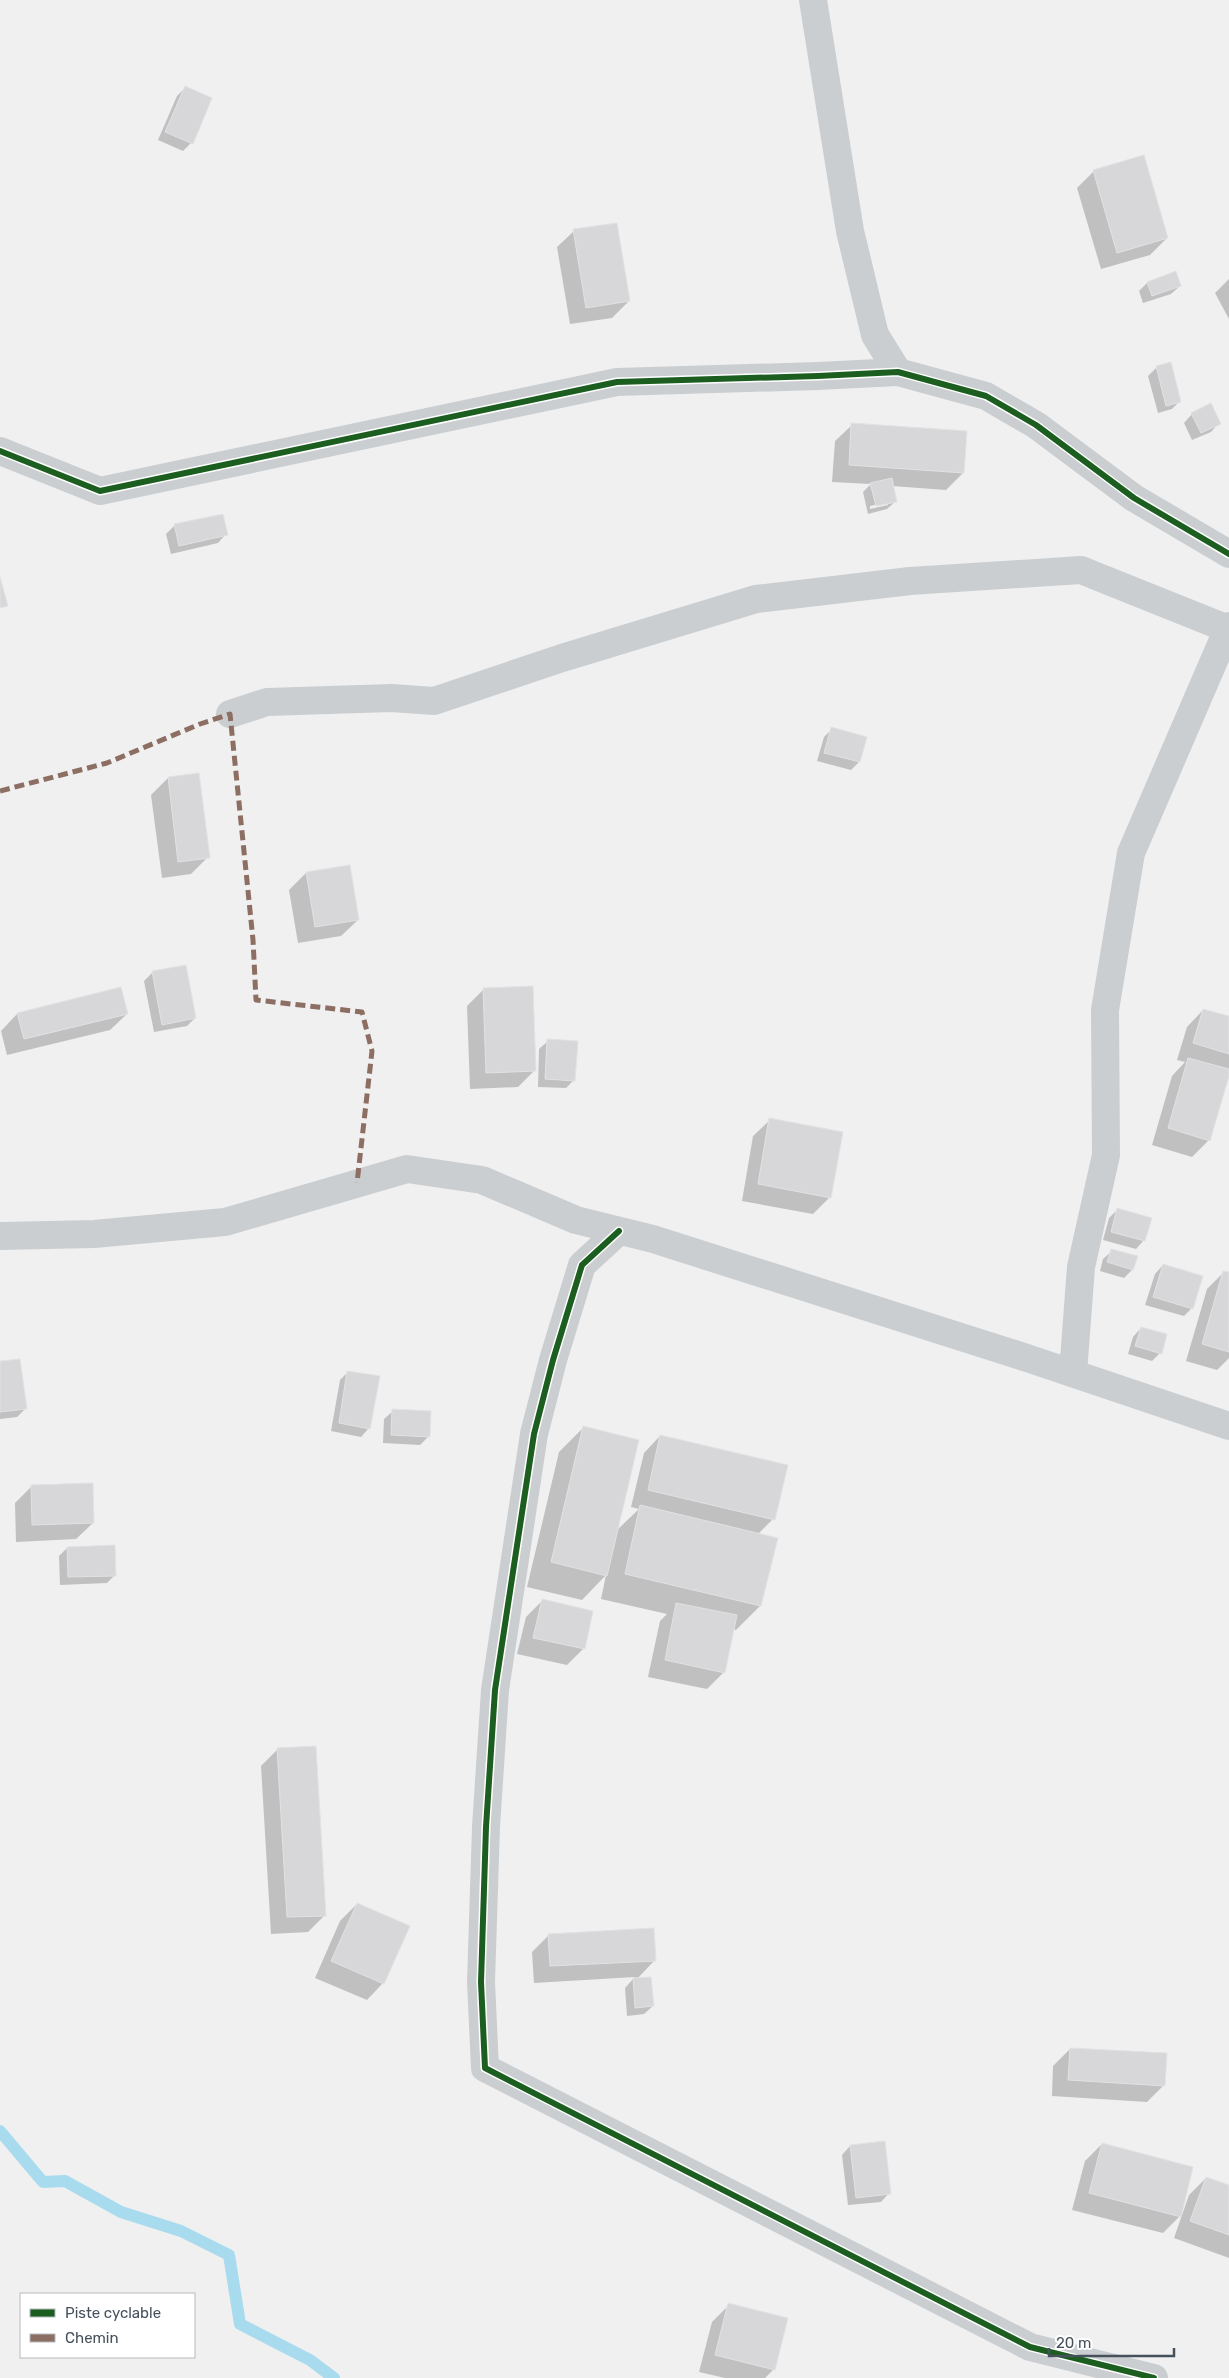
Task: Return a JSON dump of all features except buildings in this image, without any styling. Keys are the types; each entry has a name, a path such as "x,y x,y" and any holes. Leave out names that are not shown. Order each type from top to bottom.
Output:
{"street":[{"path":"813,0 850,231 875,335 898,372"},
{"path":"0,451 100,491 617,382 898,372 986,396 1036,425 1134,498 1229,554"},
{"path":"230,714 268,702 391,698 434,701 562,658 756,599 910,581 1081,570 1228,627 1132,853 1105,1010 1106,1155 1081,1267 1073,1373"},
{"path":"0,1236 94,1234 226,1222 407,1169 482,1180 576,1220 653,1240 1073,1373 1229,1426"},
{"path":"619,1231 582,1265 553,1360 534,1434 495,1690 486,1827 481,1982 485,2068 1030,2347 1154,2378"}],"waterway":[{"path":"0,2131 43,2182 65,2181 121,2212 181,2231 229,2255 240,2324 310,2360 334,2378"}],"marked path":[{"path":"0,791 107,763 200,724 230,714 253,940 256,1000 362,1012 372,1051 357,1183"}],"cycle path":[{"path":"0,451 100,491 617,382 898,372 986,396 1036,425 1134,498 1229,554"},
{"path":"619,1231 582,1265 553,1360 534,1434 495,1690 486,1827 481,1982 485,2068 1030,2347 1154,2378"}]}
